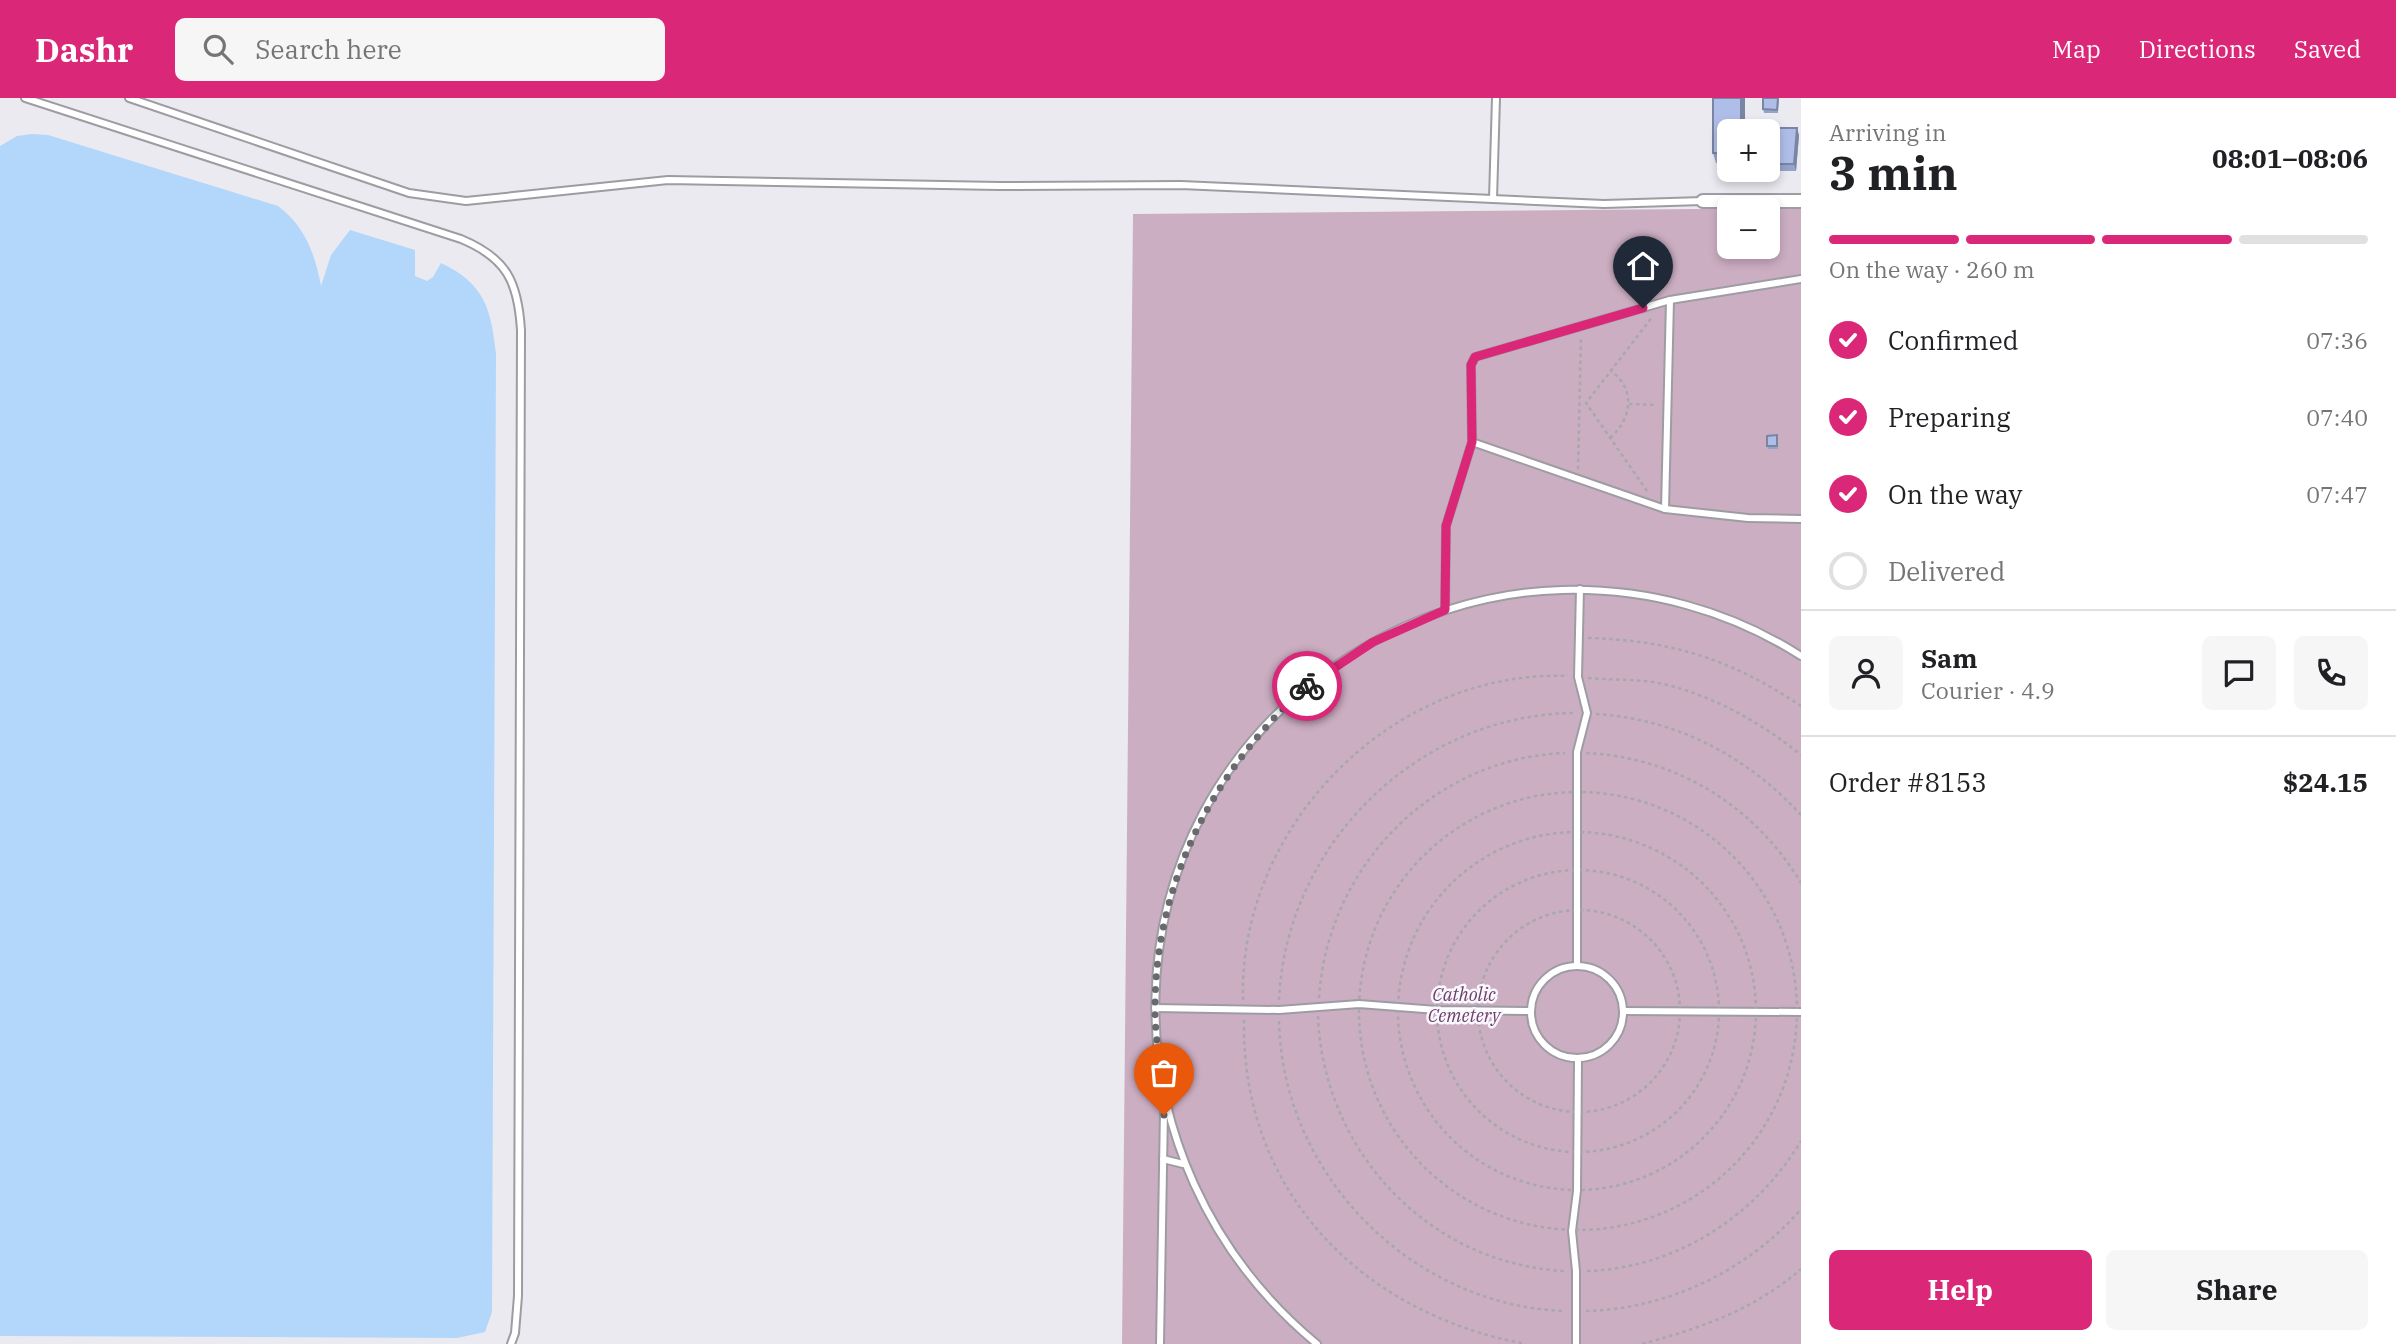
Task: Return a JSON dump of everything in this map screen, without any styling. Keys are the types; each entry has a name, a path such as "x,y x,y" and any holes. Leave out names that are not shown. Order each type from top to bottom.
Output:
{"street":[{"path":"1703,201 1801,201"}],"lane":[{"path":"25,98 461,239 494,256 514,285 521,330 522,710 518,1296 515,1334 511,1344"},
{"path":"129,98 409,193 437,199 503,200 668,180 999,186 1181,185 1604,204 1703,201"},
{"path":"1493,199 1496,98"},
{"path":"1445,610 1446,526 1472,442 1471,365 1475,357 1667,301 1801,279"},
{"path":"1662,508 1668,406 1667,301"},
{"path":"1472,442 1662,508 1748,518 1801,519"},
{"path":"1577,966 1577,752 1587,713 1578,677 1580,589"},
{"path":"1160,1344 1164,1097 1155,1009 1163,930 1176,879 1208,807 1236,762 1269,722 1328,670 1373,642 1445,610 1512,594 1580,589 1642,595 1702,609 1760,632 1801,656"},
{"path":"1577,966 1595,970 1609,979 1619,994 1623,1011 1620,1029 1610,1045 1595,1055 1578,1059 1561,1056 1541,1042 1533,1027 1531,1011 1535,993 1545,979 1560,969 1577,966"},
{"path":"1155,1009 1318,1008 1359,1004 1437,1010 1531,1011"},
{"path":"1623,1011 1799,1012"},
{"path":"1576,1344 1573,1231 1577,1191 1578,1059"},
{"path":"1164,1097 1183,1164 1208,1216 1238,1264 1276,1307 1317,1344"},
{"path":"1163,1159 1183,1164"}],"path":[{"path":"1586,403 1667,301"},
{"path":"1578,480 1581,325"},
{"path":"1610,438 1625,422 1629,404 1625,384 1611,371"},
{"path":"1579,403 1586,403"},
{"path":"1586,403 1662,508"},
{"path":"1629,404 1668,406"},
{"path":"1579,638 1627,639 1700,653 1768,685 1801,706"},
{"path":"1526,1344 1466,1330 1418,1310 1370,1279 1318,1231 1281,1180 1259,1132 1243,1059 1248,941 1266,872 1298,816 1345,762 1394,724 1466,691 1505,681 1578,677 1670,686 1745,718 1801,755"},
{"path":"1801,883 1760,828 1736,807 1700,783 1640,760 1577,752 1530,757 1484,770 1442,790 1404,819 1372,854 1346,894 1329,938 1318,1008 1323,1059 1337,1109 1355,1145 1393,1194 1440,1232 1477,1251 1525,1266 1576,1271 1634,1265 1671,1253 1706,1237 1752,1202 1779,1174 1801,1141"},
{"path":"1577,791 1626,796 1673,812 1715,839 1733,855 1764,894 1781,927 1792,963 1799,1012 1795,1044 1783,1090 1761,1132 1731,1169 1693,1198 1650,1219 1620,1227 1573,1231 1521,1223 1489,1212 1458,1195 1419,1162 1393,1128 1373,1089 1364,1056 1359,1004 1364,962 1378,922 1398,886 1425,853 1458,827 1495,807 1535,795 1577,791"},
{"path":"1577,832 1602,834 1651,848 1694,876 1712,894 1740,937 1754,986 1756,1012 1752,1047 1742,1080 1725,1111 1703,1138 1676,1160 1645,1177 1612,1187 1577,1191 1539,1186 1503,1174 1471,1155 1449,1136 1431,1115 1413,1082 1402,1045 1399,1008 1401,984 1413,940 1423,919 1452,883 1479,862 1509,845 1554,833 1577,832"},
{"path":"1577,870 1607,873 1636,882 1654,892 1684,918 1706,953 1713,971 1719,1012 1709,1062 1682,1106 1657,1128 1634,1140 1610,1149 1576,1152 1554,1150 1522,1140 1494,1124 1477,1110 1452,1074 1439,1032 1437,1010 1439,990 1450,952 1472,918 1502,892 1519,883 1548,873 1577,870"},
{"path":"1577,910 1612,916 1636,928 1656,946 1674,976 1680,1011 1678,1029 1670,1054 1643,1090 1612,1107 1577,1112 1532,1101 1507,1082 1489,1056 1483,1041 1478,1010 1488,969 1513,935 1536,920 1577,910"},
{"path":"1642,1344 1730,1316 1775,1289 1801,1269"}],"green space":[{"name":"Catholic Cemetery","path":"1780,208 1801,208 1801,1344 1122,1344 1133,214 1717,209 1717,259 1780,259"}],"water":[{"path":"48,135 278,206 302,232 316,263 321,286 331,255 350,230 415,250 415,276 427,281 433,277 441,263 456,271 476,289 488,311 496,354 492,1312 485,1332 457,1338 0,1336 0,146 17,136"}],"building":[{"path":"1713,98 1741,98 1741,119 1717,119 1717,153 1713,153"},
{"path":"1763,98 1778,98 1777,110 1763,109"},
{"path":"1780,128 1797,128 1794,164 1780,164"},
{"path":"1777,435 1777,446 1767,446 1767,436"}],"way so far":[{"path":"1164,1115 1156,1038 1156,982 1163,930 1176,879 1196,830 1221,784 1269,722 1307,686"}],"route":[{"path":"1307,686 1373,642 1445,610 1448,513 1472,442 1472,360 1485,352 1643,308"}]}
